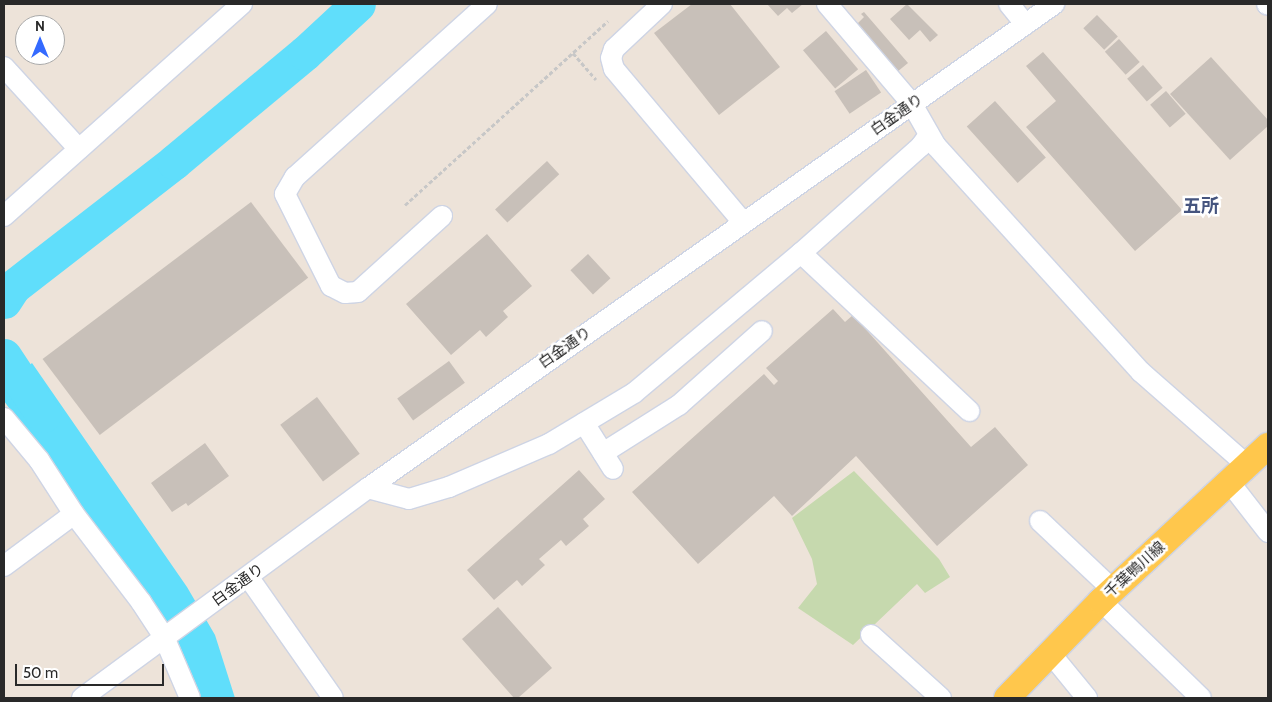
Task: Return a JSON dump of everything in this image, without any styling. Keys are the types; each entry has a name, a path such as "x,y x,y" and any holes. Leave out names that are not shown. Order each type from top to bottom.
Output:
{"main road":[{"name":"千葉鴨川線","path":"1007,698 1107,596 1240,475 1268,446"}],"street":[{"path":"4,216 242,4"},
{"path":"442,216 358,292 345,293 331,286 285,194 295,177 487,4"},
{"path":"662,4 614,49 610,58 614,69 743,222"},
{"path":"827,4 912,104 926,123 929,135 1141,372 1240,475 1268,532"},
{"path":"1009,4 1025,24"},
{"name":"白金通り","path":"82,698 249,578 368,488 1054,4"},
{"path":"4,67 79,149"},
{"path":"368,488 396,498 419,497 549,444 634,393 801,252 921,146 929,135"},
{"path":"801,252 969,411"},
{"path":"584,423 608,461 679,405 762,330"},
{"path":"4,418 39,460 74,514 164,638 190,698"},
{"path":"4,566 74,514"},
{"path":"1040,521 1201,698"},
{"path":"249,578 333,698"},
{"path":"871,635 941,698"},
{"path":"1051,654 1087,698"}],"path":[{"path":"405,205 608,21"}],"green space":[{"path":"854,471 939,559 950,577 925,593 917,584 853,645 798,608 817,584 812,559 792,518"}],"water":[{"path":"32,363 187,587 215,635 235,698 200,698 183,659 81,507 4,401 4,387"}],"building":[{"path":"692,4 730,4 780,67 719,115 654,33"},
{"path":"767,4 803,4 792,13 787,8 778,16"},
{"path":"907,4 938,35 930,42 920,30 909,40 890,19"},
{"path":"864,12 908,63 897,72 857,24 864,17 861,14"},
{"path":"1097,15 1118,37 1104,50 1083,28"},
{"path":"826,31 858,69 835,89 803,50"},
{"path":"1119,39 1140,62 1126,75 1105,52"},
{"path":"1043,52 1182,210 1135,251 1026,127 1056,101 1026,66"},
{"path":"1211,57 1268,120 1268,126 1230,160 1170,94"},
{"path":"1143,65 1163,88 1147,101 1127,79"},
{"path":"866,70 881,92 850,114 834,91"},
{"path":"1166,91 1186,114 1170,127 1150,105"},
{"path":"995,101 1046,157 1018,183 967,126"},
{"path":"547,161 559,174 507,223 495,209"},
{"path":"251,202 308,278 100,435 43,359"},
{"path":"487,234 532,286 503,311 508,317 486,337 480,330 451,355 406,304"},
{"path":"588,254 611,278 593,295 570,270"},
{"path":"833,309 845,322 853,315 971,447 995,427 1028,465 937,546 856,456 792,516 774,496 698,564 632,492 764,374 774,385 778,381 766,368"},
{"path":"449,361 465,383 413,420 397,399"},
{"path":"317,397 360,454 323,481 280,425"},
{"path":"205,443 229,476 188,506 186,503 172,512 151,483"},
{"path":"579,470 605,499 583,519 589,526 566,546 561,540 539,559 545,565 522,586 517,580 494,600 467,570"},
{"path":"498,607 552,668 518,698 514,698 462,639"}],"waterway":[{"path":"4,301 13,287 174,162 305,53 358,4"},
{"path":"4,356 43,415"}],"district":[{"name":"五所","path":"1201,206"}]}
